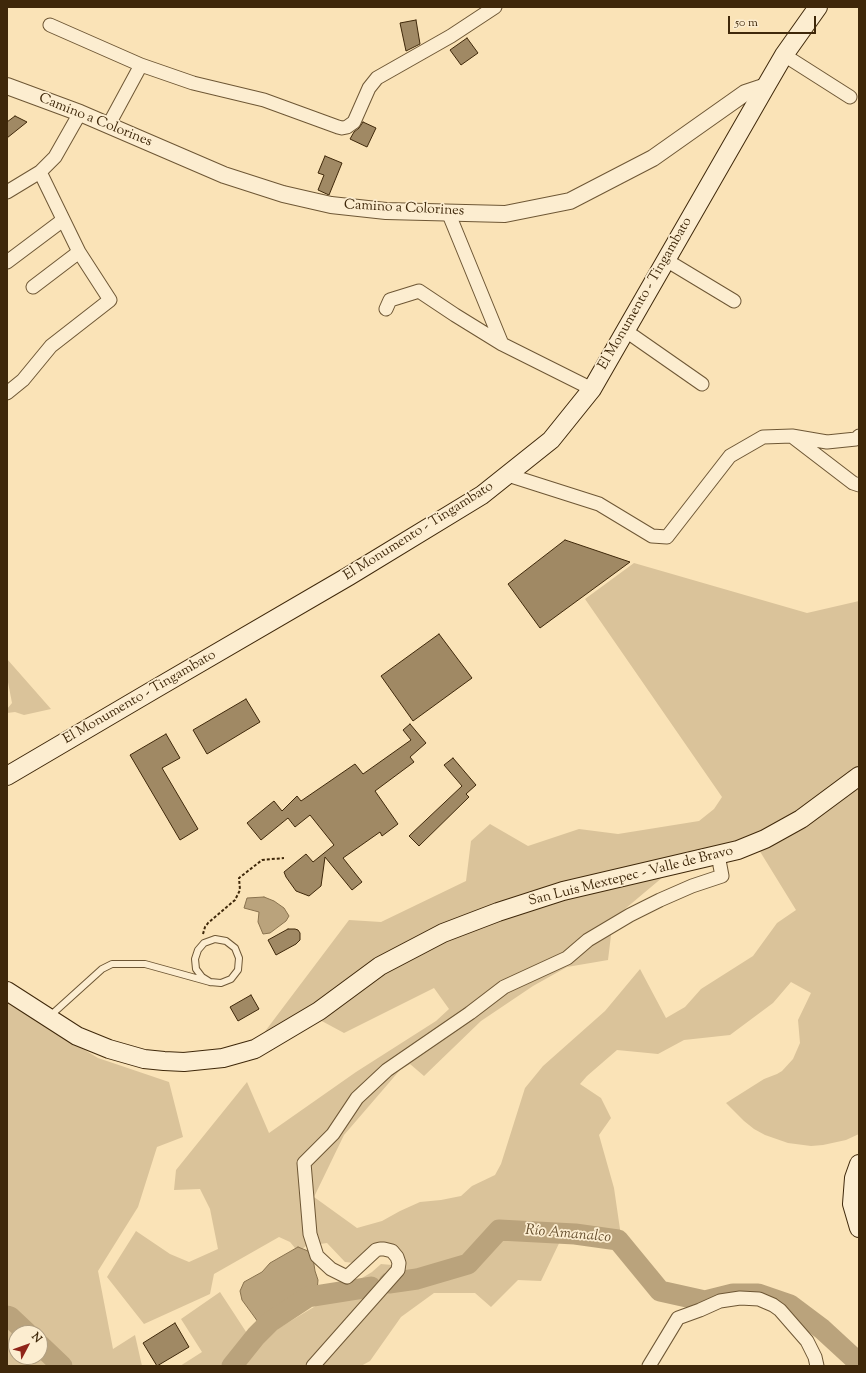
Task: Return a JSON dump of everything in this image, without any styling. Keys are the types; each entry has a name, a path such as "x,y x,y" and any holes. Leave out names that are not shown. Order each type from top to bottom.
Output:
{"main road":[{"name":"El Monumento - Tingambato","path":"7,776 349,576 482,495 551,440 592,389 784,55 818,7"},
{"name":"San Luis Mextepec - Valle de Bravo","path":"7,991 77,1036 125,1054 164,1061 203,1061 223,1058 255,1049 319,1011 380,966 443,934 498,912 563,890 738,850 765,839 801,818 859,776"},
{"path":"859,1164 854,1178 852,1204 859,1228"}],"street":[{"path":"50,25 141,65 193,83 264,100 342,128 347,127 354,122 369,88 377,78 451,36 495,7"},
{"path":"784,55 850,97"},
{"path":"108,126 141,65"},
{"name":"Camino a Colorines","path":"7,86 80,113 224,175 307,200 356,208 402,212 505,214 570,201 652,158 745,93 766,86"},
{"path":"7,192 40,172 55,157 80,113"},
{"path":"7,393 23,380 51,346 110,300 79,252 40,172"},
{"path":"448,212 502,344"},
{"path":"7,262 63,220"},
{"path":"33,287 79,252"},
{"path":"666,260 734,301"},
{"path":"386,309 390,300 419,291 502,344 592,389"},
{"path":"626,331 702,384"},
{"path":"792,436 853,483 859,485"},
{"path":"508,475 599,504 652,536 667,537 730,456 763,437 792,436 827,442 858,438"},
{"path":"313,1366 398,1270 399,1263 397,1257 392,1251 384,1249 376,1250 347,1277 332,1269 318,1256 310,1234 304,1163 333,1134 357,1098 387,1070 470,1013 504,987 567,958 588,940 630,915 692,886 722,876 718,855"},
{"path":"649,1366 678,1318 720,1301 740,1298 759,1300 773,1305 780,1310 807,1341 817,1366"}],"lane":[{"path":"48,1018 102,969 112,964 145,964 210,982 221,983 231,979 238,970 239,958 235,948 226,941 215,939 204,943 198,950 195,960 196,969 202,977 210,982"}],"path":[{"path":"204,943 203,936 205,927 212,919 232,904 238,895 240,884 239,878 262,860 284,858"}],"shaded area":[{"path":"634,563 807,613 859,601 859,1134 846,1140 823,1145 811,1146 788,1143 765,1135 754,1129 726,1103 764,1079 782,1071 793,1059 800,1043 798,1020 811,993 791,982 773,1003 730,1035 684,1040 658,1054 617,1050 580,1084 601,1098 611,1118 599,1135 614,1188 622,1243 563,1235 541,1281 518,1280 491,1307 475,1293 434,1293 401,1317 370,1361 361,1366 229,1366 279,1328 372,1272 381,1264 392,1265 402,1253 394,1246 354,1263 345,1262 327,1243 306,1246 296,1254 295,1248 290,1242 279,1237 214,1274 210,1294 144,1324 107,1277 136,1231 170,1254 189,1262 218,1249 210,1209 200,1189 174,1190 176,1170 247,1082 269,1133 356,1072 436,1021 449,1009 434,988 344,1033 307,1013 254,1046 349,920 381,922 466,881 471,841 490,824 528,846 579,829 618,834 699,821 714,809 722,797 585,599","holes":["756,845 796,910 777,923 753,956 701,989 685,1007 666,1018 640,969 605,1011 543,1066 525,1088 501,1164 495,1175 472,1186 461,1196 420,1202 382,1221 357,1228 314,1197 344,1135 400,1070 410,1064 424,1076 481,1021 533,986 567,967 608,960 613,919 682,861"]},
{"path":"7,659 51,709 24,715 15,712 7,713 7,709 12,703 7,677"},
{"path":"264,897 274,901 284,908 289,916 286,921 270,933 263,934 258,922 259,912 244,908 247,898"},
{"path":"7,1003 98,1058 169,1082 183,1137 157,1147 138,1207 98,1271 113,1349 135,1335 142,1366 7,1366"},
{"path":"298,1247 308,1251 313,1258 318,1280 317,1291 307,1304 297,1307 278,1322 267,1327 258,1322 242,1300 240,1291 244,1282 262,1272 270,1263"},
{"path":"220,1292 254,1344 221,1366 180,1366 202,1352 181,1319"}],"building":[{"path":"416,20 420,44 406,51 400,23"},
{"path":"467,38 478,53 461,65 450,50"},
{"path":"15,116 27,122 7,138 7,122"},
{"path":"363,122 376,128 367,147 350,139"},
{"path":"325,156 342,163 329,195 318,190 324,175 318,173"},
{"path":"565,540 630,562 540,628 508,584"},
{"path":"439,634 472,678 413,721 381,676"},
{"path":"246,699 260,722 207,754 193,730"},
{"path":"410,724 426,743 410,757 414,762 375,791 398,824 382,836 380,832 343,858 362,882 352,890 325,857 321,886 309,896 296,891 284,872 306,854 313,862 334,845 310,815 295,827 288,818 261,840 247,823 274,801 282,811 297,796 301,801 355,764 363,774 411,740 403,730"},
{"path":"166,734 180,758 162,768 198,829 180,840 130,755"},
{"path":"453,758 476,785 466,794 469,797 419,846 409,836 462,786 444,765"},
{"path":"288,929 298,930 300,933 300,940 296,944 276,955 268,940"},
{"path":"251,995 259,1009 238,1021 230,1007"},
{"path":"175,1323 189,1347 157,1366 143,1343"}],"waterway":[{"name":"Río Amanalco","path":"389,1283 417,1279 468,1264 499,1230 575,1234 618,1240 660,1291 705,1301 733,1294 758,1294 790,1305 822,1329 859,1363"},
{"name":"Río Amanalco","path":"232,1366 256,1336 270,1322 308,1297 371,1287"},
{"name":"Río Amanalco","path":"7,1316 18,1325"},
{"name":"Río Amanalco","path":"48,1353 62,1366"}]}
